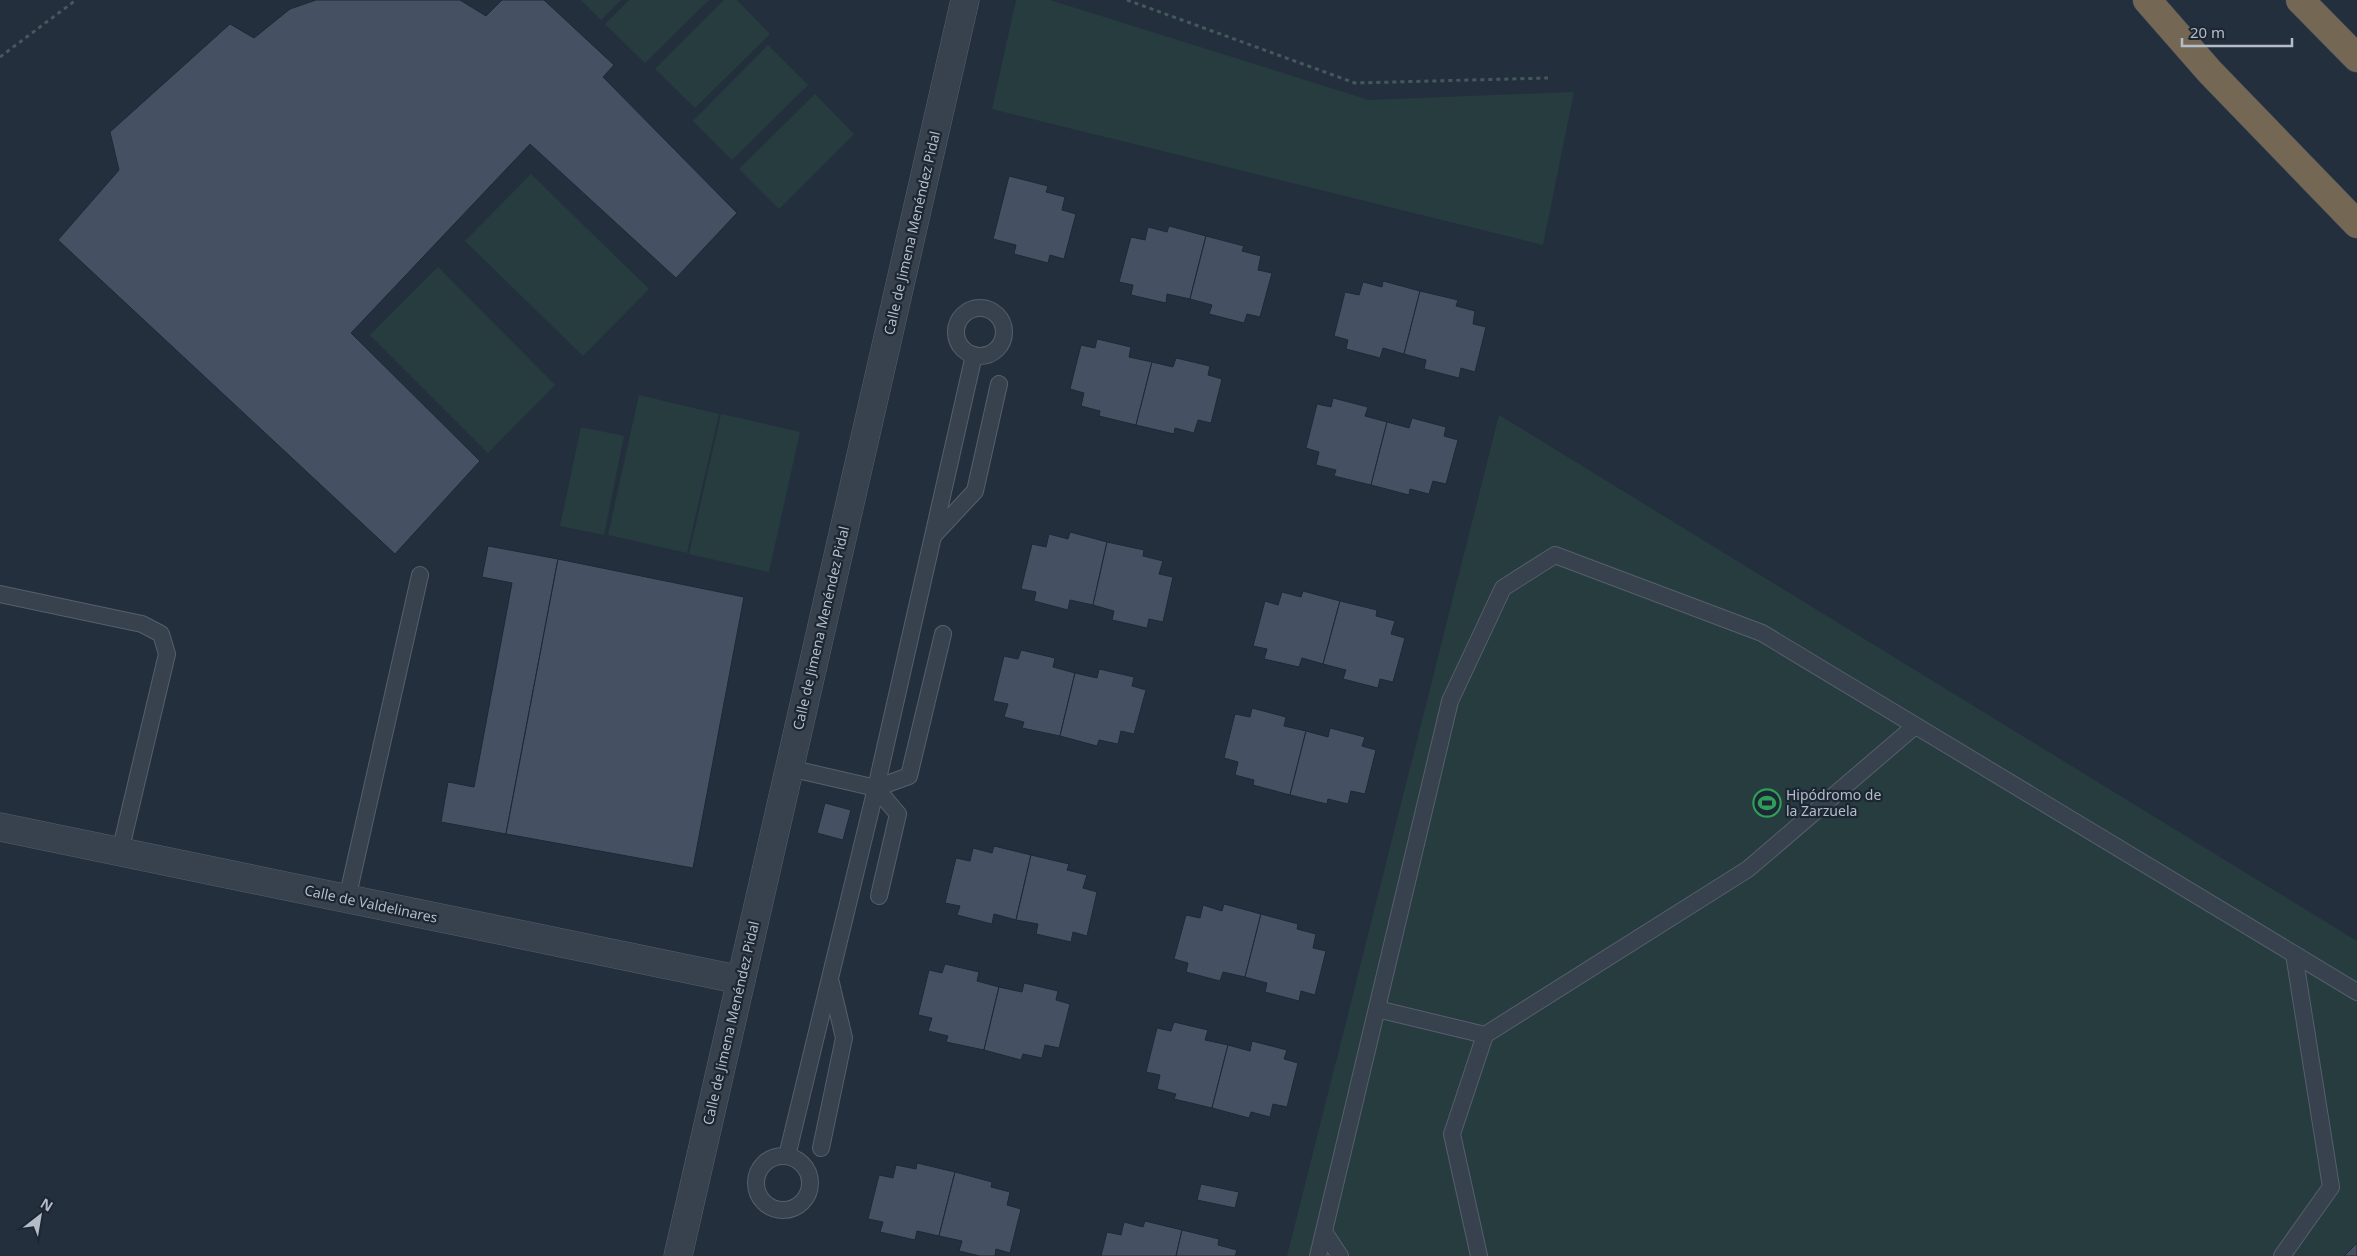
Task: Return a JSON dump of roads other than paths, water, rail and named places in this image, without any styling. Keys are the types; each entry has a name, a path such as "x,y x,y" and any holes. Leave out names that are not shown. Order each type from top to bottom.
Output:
{"highway":[{"path":"2147,0 2210,72 2357,224"},
{"path":"2300,0 2357,58"}],"street":[{"name":"Calle de Jimena Menéndez Pidal","path":"678,1256 965,0"},
{"name":"Calle de Valdelinares","path":"0,827 741,980"}],"lane":[{"path":"787,1156 876,788 974,355"},
{"path":"934,535 974,491 999,384"},
{"path":"1318,1256 1450,701 1504,588 1555,555 1762,633 2357,992"},
{"path":"346,899 420,575"},
{"path":"0,594 142,624 161,634 167,654 120,852"},
{"path":"789,768 876,788 908,776 942,634"},
{"path":"1479,1256 1452,1134 1485,1035 1748,868 1915,726"},
{"path":"876,788 898,814 879,896"},
{"path":"2282,1256 2331,1187 2294,954"},
{"path":"821,1148 844,1038 830,978"},
{"path":"1377,1009 1485,1035"},
{"path":"1324,1232 1340,1256"}],"place":[{"name":"Hipódromo de la Zarzuela","path":"1767,803"}]}
